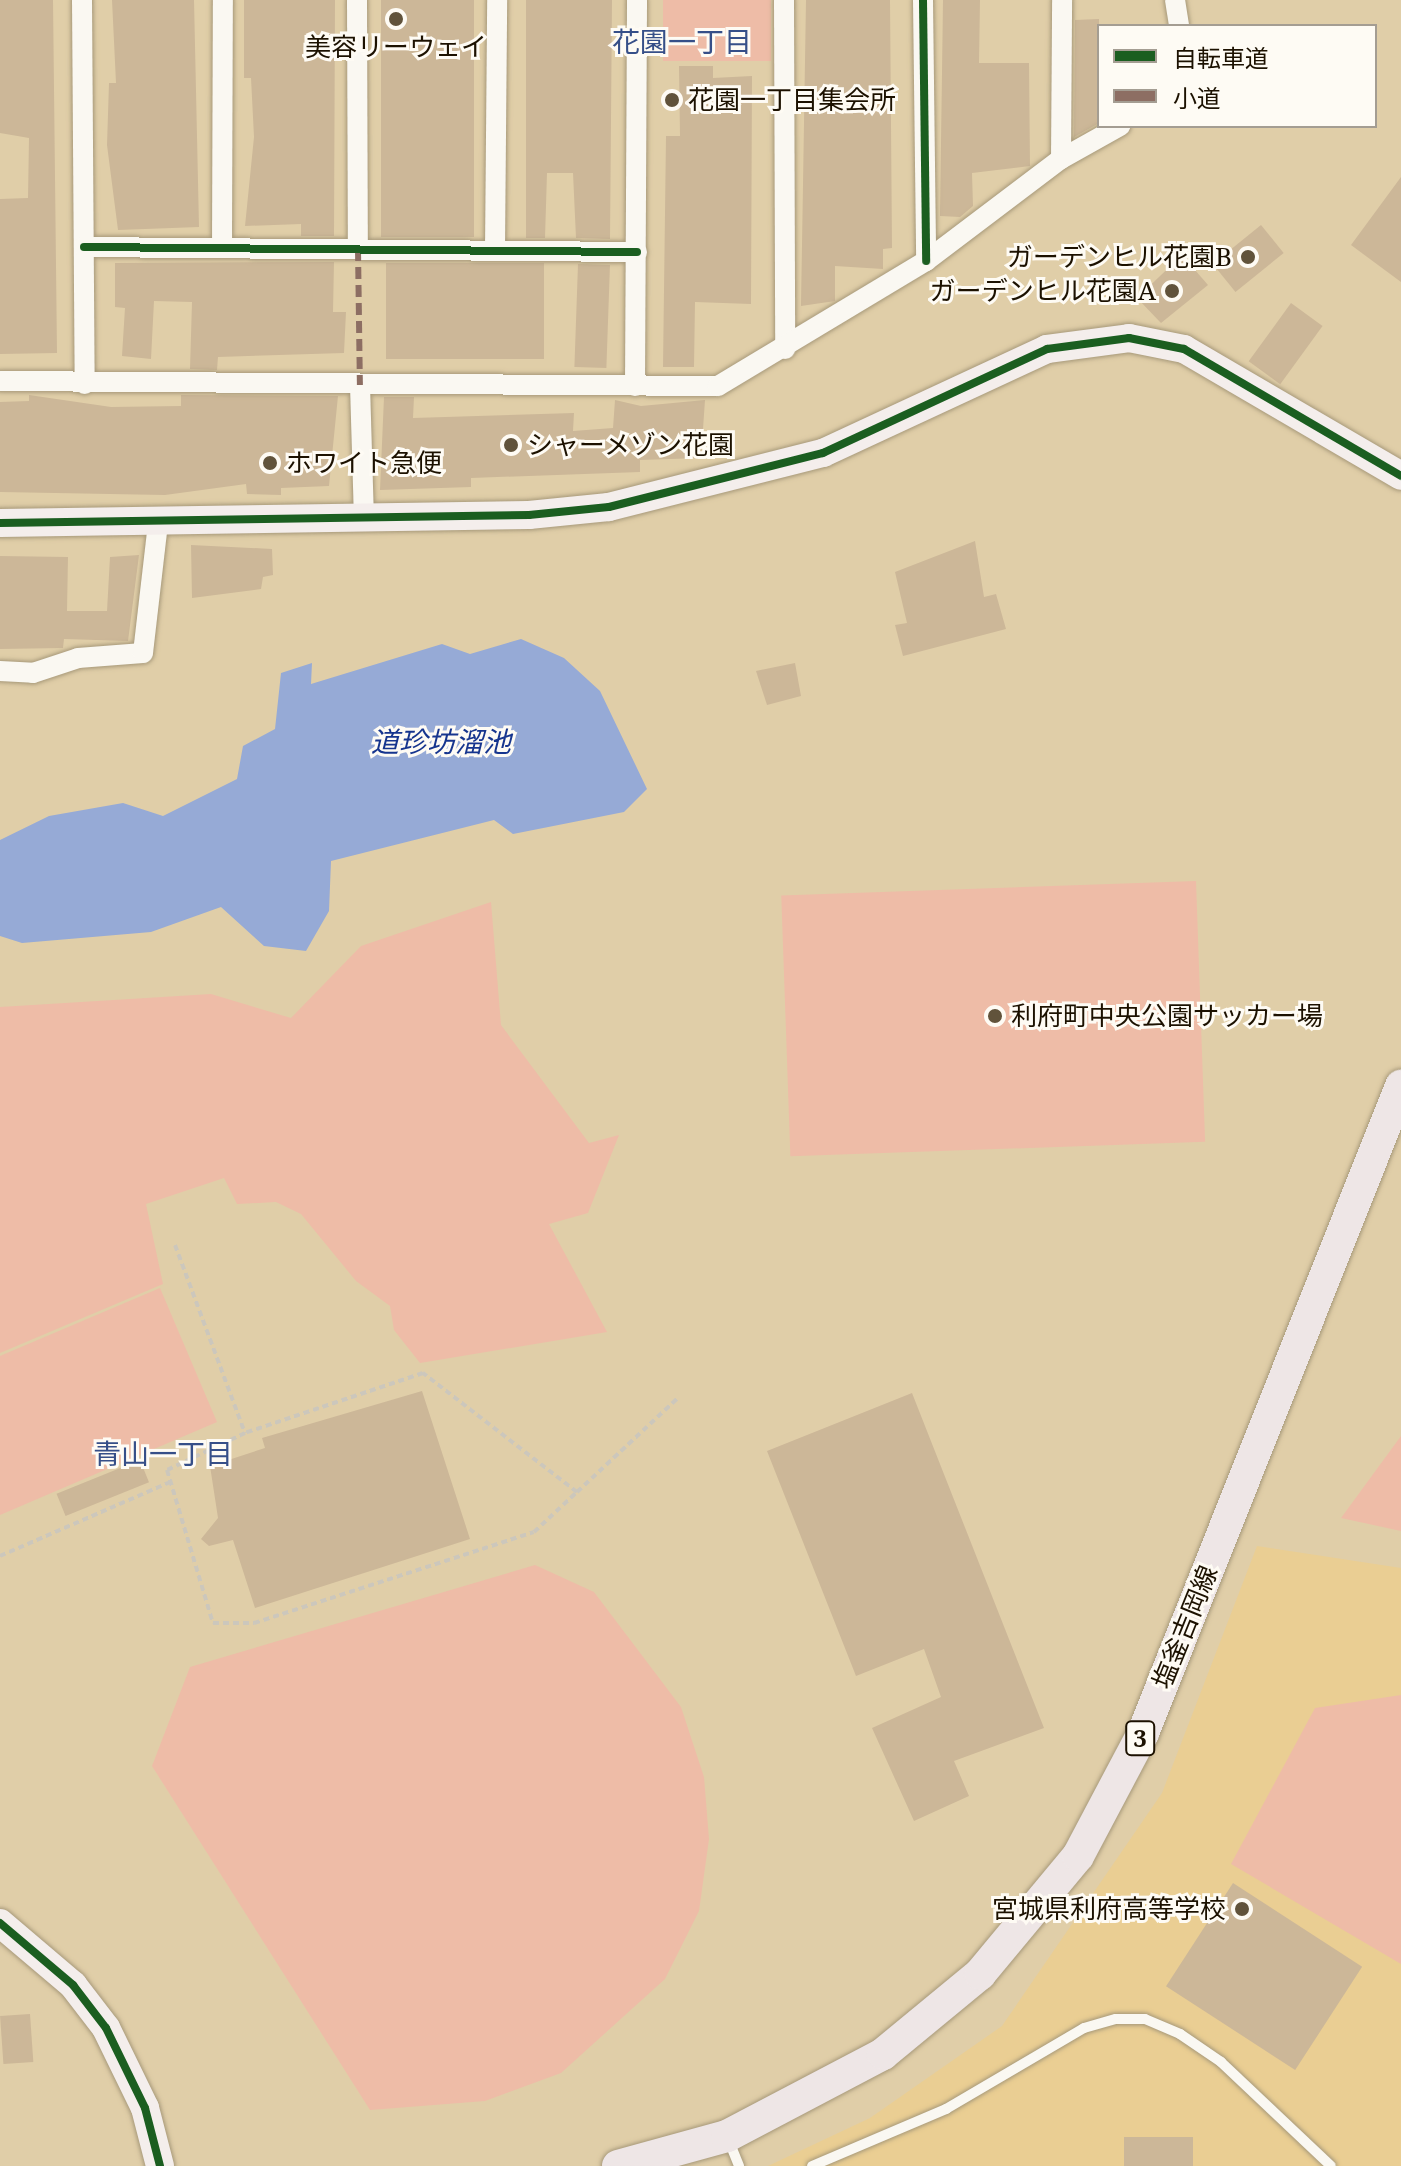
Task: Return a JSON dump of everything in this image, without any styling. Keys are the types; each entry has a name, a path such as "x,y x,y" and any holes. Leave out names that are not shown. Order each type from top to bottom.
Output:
{"main road":[{"name":"塩釜吉岡線","path":"618,2166 727,2136 832,2083 935,2017 1025,1927 1078,1856 1143,1733 1401,1086"}],"street":[{"path":"82,0 85,384"},
{"path":"222,248 223,0"},
{"path":"357,0 358,249"},
{"path":"495,250 497,0"},
{"path":"635,386 637,0"},
{"path":"784,0 785,349"},
{"path":"923,0 926,261"},
{"path":"1061,159 1062,0"},
{"path":"1175,0 1179,24"},
{"path":"0,381 85,384 718,386 785,349 926,261 1061,159 1116,128"},
{"path":"84,247 637,252"},
{"path":"0,523 529,515 694,489 823,453 1047,349 1129,338 1184,349 1401,476"},
{"path":"360,385 364,518"},
{"path":"0,671 33,673 78,658 143,653 158,523"},
{"path":"0,1923 73,1985 106,2028 145,2108 160,2166"}],"lane":[{"path":"812,2166 946,2109 1084,2028 1116,2019 1145,2019 1180,2034 1221,2062 1331,2166"},
{"path":"727,2136 739,2166"}],"path":[{"path":"175,1245 245,1433"},
{"path":"577,1492 423,1373 245,1433 167,1470 213,1623 254,1623 534,1532 577,1492 679,1397"},
{"path":"0,1556 171,1482"}],"shaded area":[{"path":"663,0 771,0 771,61 663,61"},
{"name":"利府町中央公園サッカー場","path":"1196,881 1205,1142 790,1156 781,895"},
{"path":"491,902 501,1025 589,1143 619,1135 588,1213 549,1224 607,1332 420,1363 394,1330 390,1306 356,1281 301,1214 276,1202 237,1204 224,1178 146,1204 163,1284 0,1353 0,1007 211,994 291,1018 361,946"},
{"path":"160,1288 217,1422 0,1515 0,1356"},
{"path":"1401,1436 1401,1531 1341,1518"},
{"name":"宮城県利府高等学校","path":"1257,1546 1401,1568 1401,2166 768,2166 870,2118 1002,2026 1162,1793"},
{"path":"535,1565 594,1592 681,1707 704,1777 709,1839 699,1911 665,1979 561,2073 485,2101 370,2110 152,1766 190,1667"},
{"path":"1401,1695 1401,1964 1231,1864 1315,1708"}],"water":[{"name":"道珍坊溜池","path":"521,639 564,658 600,691 647,789 624,812 513,834 494,820 331,861 329,911 306,951 264,946 221,907 151,932 22,943 0,936 0,840 49,816 123,803 163,816 237,779 243,746 275,729 281,673 312,663 311,684 442,644 470,654"}],"building":[{"path":"0,0 53,0 57,353 0,354 0,199 28,198 29,138 0,133"},
{"path":"112,0 194,0 199,227 118,230 107,145 109,83 116,83"},
{"path":"244,0 335,0 334,236 301,236 301,224 245,226 254,137 251,78 244,78"},
{"path":"381,0 474,0 474,237 381,237"},
{"path":"526,0 612,0 610,239 576,238 573,173 547,173 545,238 526,238"},
{"path":"806,0 890,0 892,248 883,249 883,269 835,266 835,301 801,306"},
{"path":"943,0 980,0 979,63 1029,63 1030,166 972,173 973,206 960,217 940,216"},
{"path":"1099,19 1099,24 1097,124 1074,137 1075,20"},
{"path":"679,66 713,66 713,78 752,76 751,304 695,302 694,367 663,367 666,136 680,136"},
{"path":"1401,177 1401,282 1351,245"},
{"name":"ガーデンヒル花園B","path":"1261,225 1284,253 1235,292 1213,264"},
{"name":"ガーデンヒル花園A","path":"1182,255 1208,285 1161,323 1137,298"},
{"path":"334,262 333,312 346,312 344,353 218,357 217,370 190,369 192,302 154,301 151,359 122,356 125,308 115,307 115,263"},
{"path":"386,263 544,263 544,359 386,359"},
{"path":"578,264 610,265 606,368 574,367"},
{"path":"1291,303 1323,326 1280,384 1249,361"},
{"path":"29,395 111,407 181,406 181,395 338,396 329,486 281,488 281,495 247,494 246,484 165,495 0,492 0,402 29,401"},
{"path":"384,397 414,397 413,418 574,413 573,431 613,428 615,400 641,406 705,400 701,458 640,460 640,472 471,478 471,487 380,490"},
{"path":"975,541 984,597 996,594 1006,629 903,656 895,625 907,623 895,572"},
{"path":"191,545 272,549 273,575 263,577 261,589 192,598"},
{"path":"139,555 128,641 64,639 63,648 0,649 0,556 68,557 67,611 107,611 110,557"},
{"path":"795,663 801,696 767,705 756,671"},
{"path":"422,1391 470,1539 255,1608 233,1540 209,1546 201,1539 218,1518 210,1466 265,1448 262,1438"},
{"path":"912,1393 1044,1728 954,1761 969,1796 914,1821 872,1728 941,1697 924,1649 856,1676 767,1451"},
{"path":"140,1460 149,1482 66,1516 57,1494"},
{"path":"1233,1883 1362,1967 1295,2070 1166,1986"},
{"path":"30,2014 33,2062 3,2064 0,2016"},
{"path":"1124,2137 1193,2137 1193,2166 1124,2166"}],"marked path":[{"path":"358,249 360,385"}],"cycle path":[{"path":"923,0 926,261"},
{"path":"84,247 637,252"},
{"path":"0,523 529,515 609,507 823,453 1047,349 1129,338 1184,349 1401,476"},
{"path":"0,1923 73,1985 106,2028 145,2108 160,2166"}],"place":[{"name":"美容リーウェイ","path":"396,19"},
{"name":"花園一丁目集会所","path":"672,100"},
{"name":"ガーデンヒル花園B","path":"1248,257"},
{"name":"ガーデンヒル花園A","path":"1172,291"},
{"name":"シャーメゾン花園","path":"511,445"},
{"name":"ホワイト急便","path":"270,463"},
{"name":"利府町中央公園サッカー場","path":"995,1016"},
{"name":"宮城県利府高等学校","path":"1242,1909"}],"district":[{"name":"花園一丁目","path":"682,41"},
{"name":"青山一丁目","path":"163,1453"}]}
